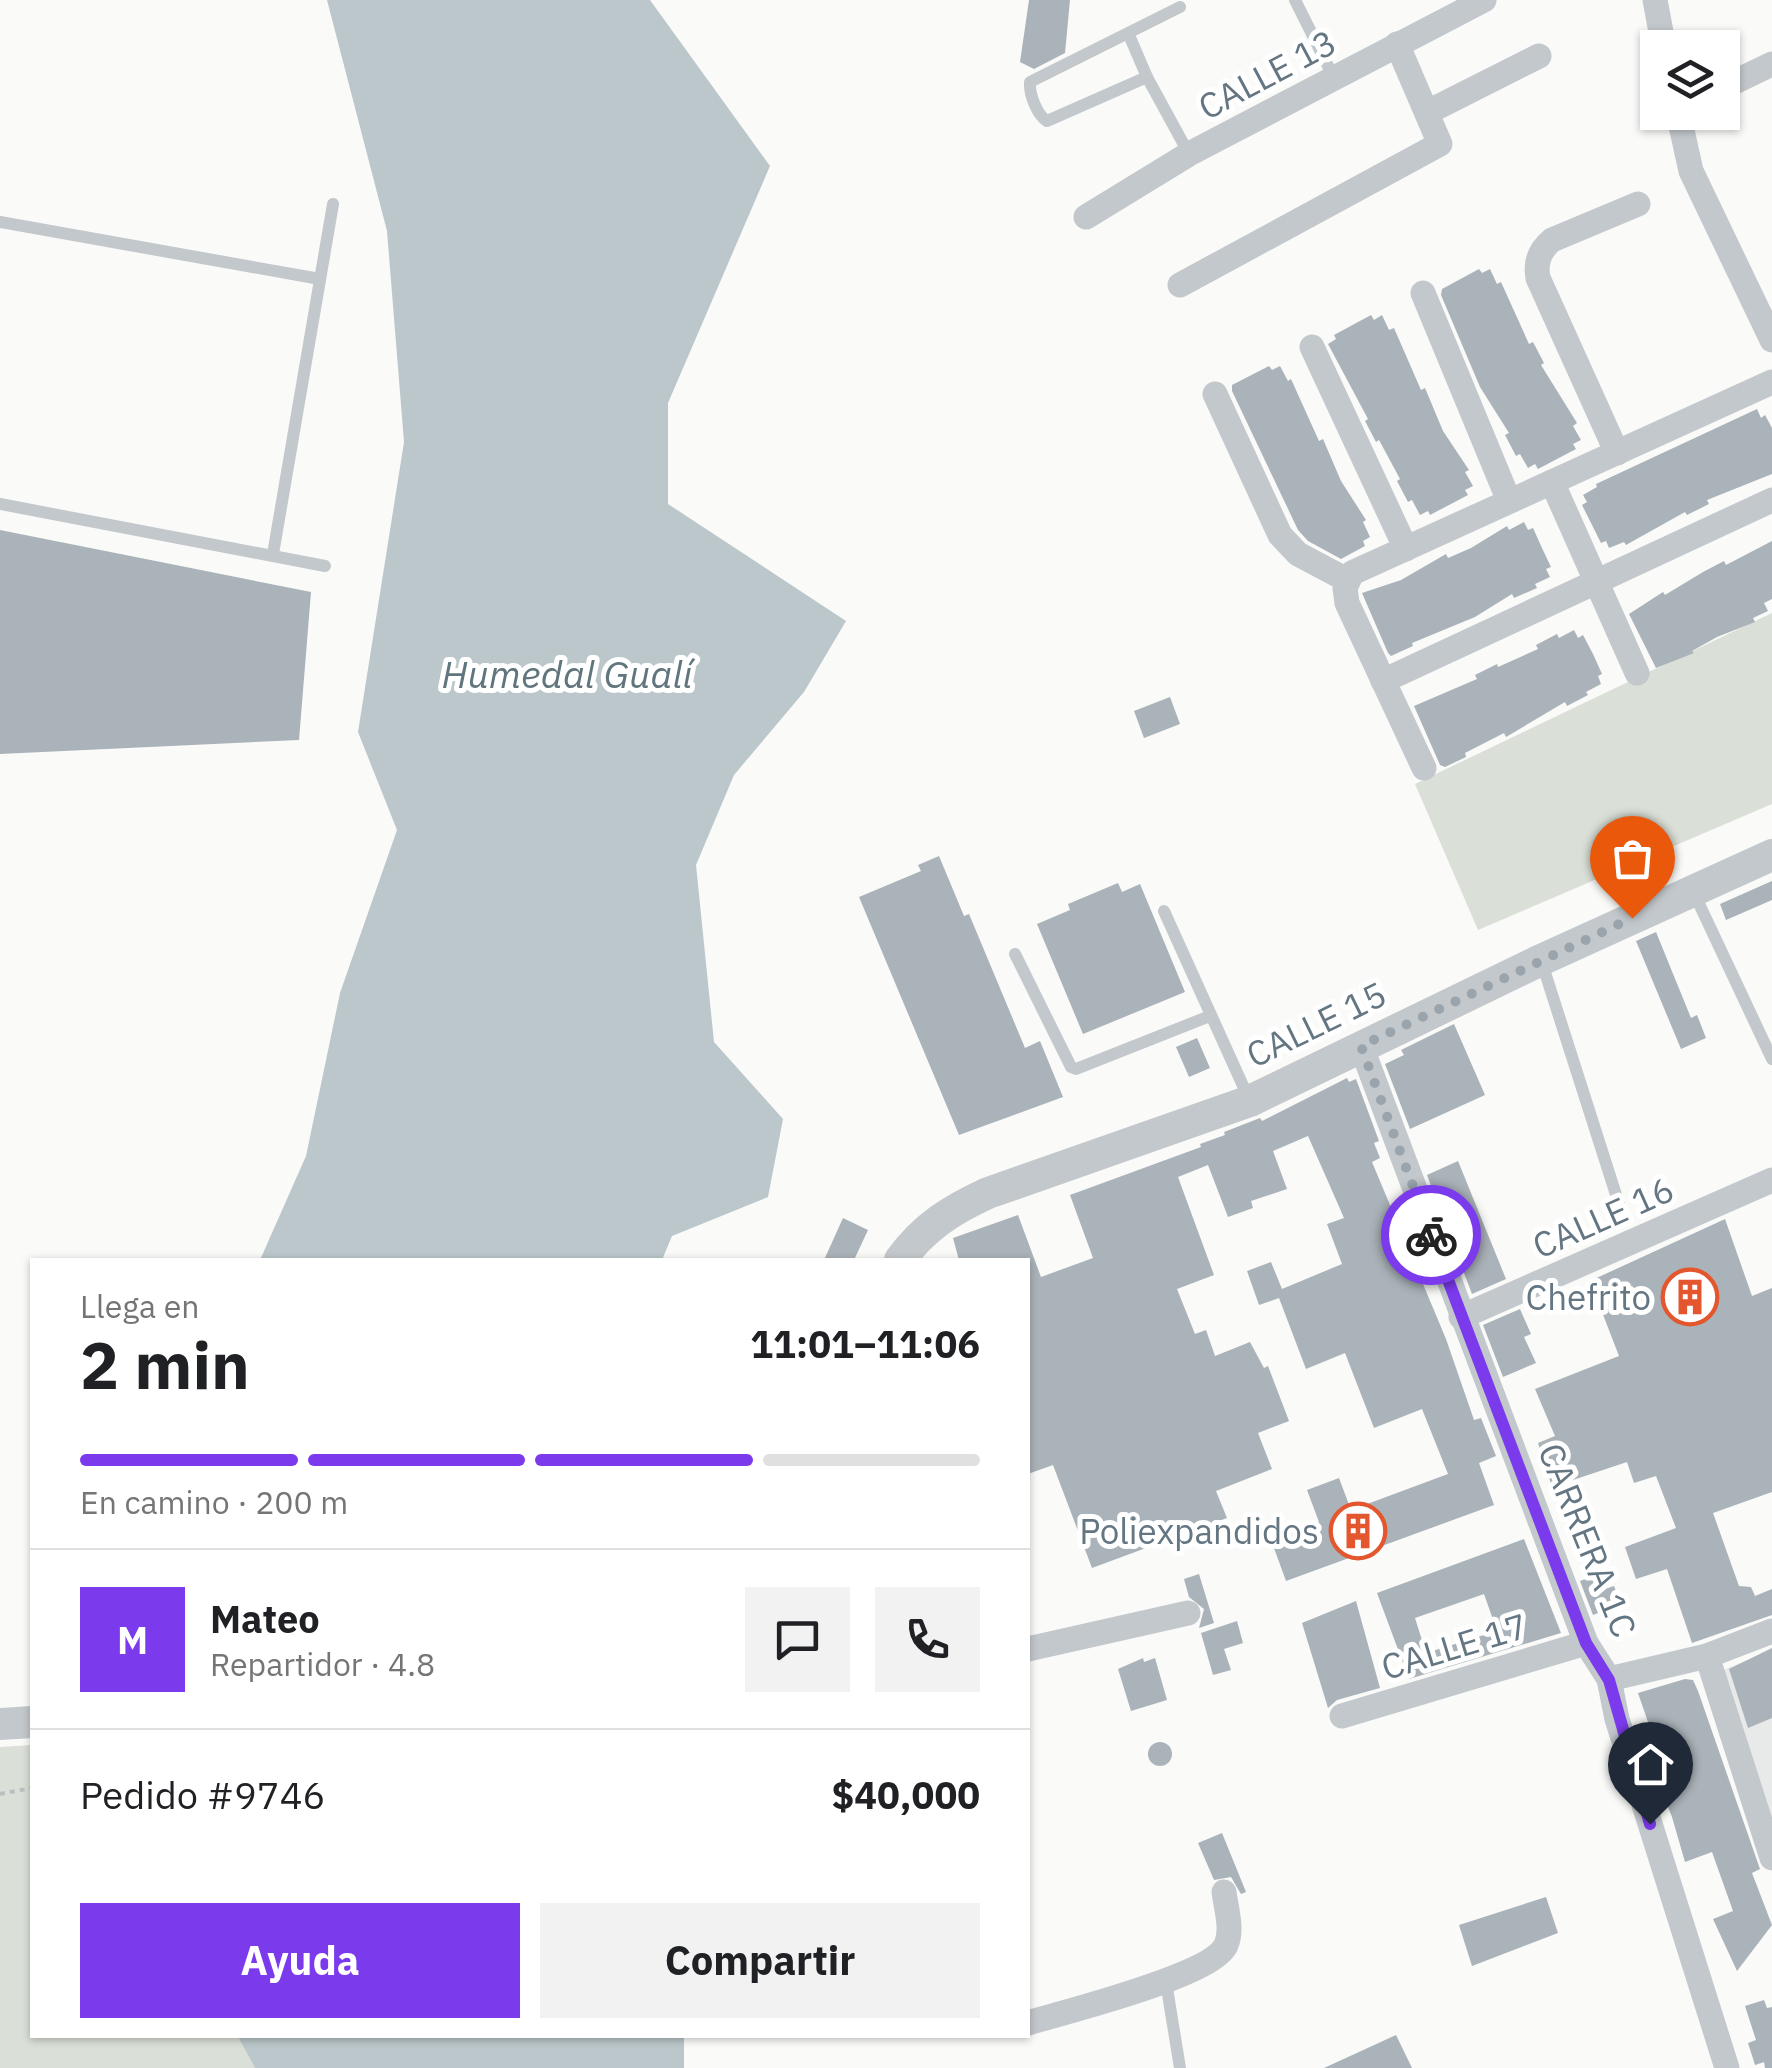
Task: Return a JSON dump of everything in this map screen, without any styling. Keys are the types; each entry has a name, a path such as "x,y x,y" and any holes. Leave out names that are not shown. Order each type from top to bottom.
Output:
{"street":[{"name":"CALLE 13","path":"1086,217 1189,154 1484,0"},
{"path":"1654,0 1660,30"},
{"path":"1180,285 1440,144 1398,44"},
{"path":"1428,112 1539,56"},
{"path":"1740,79 1772,64"},
{"path":"1682,130 1691,171 1772,340"},
{"path":"1616,453 1538,278 1537,264 1542,250 1552,240 1638,204"},
{"path":"1423,293 1509,502"},
{"path":"1312,347 1406,549"},
{"path":"1424,768 1347,603 1347,580 1352,573 1772,382"},
{"path":"1216,394 1280,535 1298,554 1347,580"},
{"path":"1552,482 1636,673"},
{"path":"1384,681 1772,500"},
{"name":"CALLE 15","path":"901,1258 919,1234 952,1209 1250,1101 1540,960 1772,855"},
{"name":"CARRERA 1C","path":"1361,1046 1586,1643 1609,1680 1622,1736 1727,2068"},
{"name":"CALLE 16","path":"1462,1317 1772,1180"},
{"path":"1030,1650 1188,1613"},
{"path":"1609,1680 1706,1656 1772,1631"},
{"name":"CALLE 17","path":"1342,1716 1586,1643"},
{"path":"1706,1656 1772,1858"},
{"path":"1030,2023 1166,1982 1219,1955 1229,1934 1224,1892"}],"lane":[{"path":"1300,1 1334,78"},
{"path":"1147,78 1047,122 1031,94 1030,82 1180,7"},
{"path":"1129,35 1147,78 1189,154"},
{"path":"273,554 333,204"},
{"path":"0,222 320,279"},
{"path":"0,504 325,566"},
{"path":"1693,891 1772,1059"},
{"path":"1164,911 1250,1101"},
{"path":"1015,954 1071,1067 1076,1069 1210,1016"},
{"path":"1540,960 1619,1204"},
{"path":"1166,1982 1180,2068"}],"path":[{"path":"0,1794 30,1788"}],"shaded area":[{"path":"1772,613 1772,804 1478,930 1415,784"},
{"path":"1772,1650 1772,1821 1723,1670"},
{"path":"30,1745 30,2038 239,2038 255,2068 0,2068 0,1747"}],"water":[{"name":"Humedal Gualí","path":"327,0 650,0 770,166 668,403 668,504 846,621 804,692 734,775 696,865 714,1042 783,1119 768,1197 672,1236 663,1258 261,1258 306,1156 340,993 397,830 358,732 404,442 387,231"},
{"path":"239,2038 684,2038 684,2068 255,2068"}],"building":[{"path":"1029,0 1070,0 1065,53 1034,69 1020,62"},
{"path":"1479,269 1482,273 1490,269 1497,284 1501,282 1529,344 1533,342 1544,363 1541,365 1577,423 1573,426 1581,440 1573,444 1576,449 1538,469 1535,464 1528,468 1520,454 1516,456 1505,435 1509,433 1480,387 1441,295 1442,289"},
{"path":"1371,315 1374,320 1382,315 1389,330 1394,328 1421,390 1425,388 1443,431 1469,470 1465,472 1473,486 1465,490 1468,495 1430,515 1428,511 1420,515 1412,500 1408,502 1397,481 1400,479 1379,440 1376,442 1328,344 1336,339 1334,335"},
{"path":"1269,366 1272,370 1280,366 1288,381 1291,379 1319,441 1323,439 1341,481 1366,520 1363,522 1370,537 1363,541 1365,546 1341,559 1308,541 1298,530 1232,391 1232,385"},
{"path":"1757,409 1772,428 1772,474 1707,500 1709,504 1687,515 1685,512 1626,545 1624,542 1609,548 1606,541 1601,543 1582,505 1587,502 1583,495 1596,484"},
{"path":"1524,522 1528,530 1533,528 1551,567 1546,569 1550,577 1535,584 1537,588 1514,598 1512,594 1475,617 1391,656 1388,653 1362,593 1401,580 1446,554 1448,558 1507,526 1509,530"},
{"path":"0,530 311,592 299,740 0,754"},
{"path":"1772,541 1772,599 1764,603 1768,611 1753,618 1755,622 1656,668 1629,614 1663,592 1665,595 1724,561 1726,565"},
{"path":"1574,630 1578,638 1583,635 1593,654 1602,674 1598,676 1601,684 1586,692 1588,695 1567,706 1565,702 1506,737 1504,733 1465,753 1466,757 1445,767 1440,765 1414,706 1477,679 1475,675 1497,664 1498,667 1538,649 1536,645 1557,634 1559,638"},
{"path":"1170,697 1180,724 1144,738 1134,711"},
{"path":"939,856 964,916 969,914 1025,1048 1040,1041 1063,1097 959,1135 859,897 921,871 918,865"},
{"path":"1772,881 1772,900 1726,920 1720,904"},
{"path":"1118,883 1122,892 1140,884 1185,992 1083,1034 1037,924 1070,910 1068,904"},
{"path":"1656,932 1691,1018 1697,1015 1706,1038 1681,1049 1636,941"},
{"path":"1454,1024 1485,1095 1410,1129 1385,1064 1404,1055 1401,1050"},
{"path":"1197,1038 1210,1068 1189,1077 1176,1047"},
{"path":"1347,1078 1349,1082 1356,1079 1379,1141 1374,1143 1380,1158 1372,1162 1446,1339 1474,1420 1481,1418 1496,1456 1479,1463 1494,1505 1286,1581 1271,1540 1319,1522 1307,1490 1339,1478 1351,1510 1448,1474 1422,1409 1374,1428 1345,1353 1306,1369 1279,1298 1259,1305 1247,1271 1271,1262 1282,1289 1342,1264 1327,1224 1344,1218 1308,1136 1273,1151 1287,1189 1251,1201 1253,1208 1228,1217 1208,1165 1178,1177 1214,1275 1177,1289 1195,1334 1206,1330 1215,1356 1250,1342 1264,1368 1268,1366 1289,1421 1258,1433 1272,1469 1216,1491 1227,1518 1092,1568 1053,1465 1030,1473 1030,1258 958,1258 953,1238 1018,1215 1041,1277 1093,1258 1070,1195 1201,1147 1200,1144 1225,1135 1224,1132 1260,1118 1262,1121"},
{"path":"1458,1161 1506,1279 1472,1294 1427,1175"},
{"path":"843,1218 868,1230 855,1258 825,1258"},
{"path":"1725,1219 1752,1296 1772,1288 1772,1492 1713,1513 1739,1586 1751,1587 1755,1596 1772,1589 1772,1615 1692,1643 1667,1569 1636,1579 1625,1547 1676,1528 1656,1476 1634,1483 1627,1462 1552,1487 1538,1443 1555,1436 1535,1389 1619,1356 1590,1281"},
{"path":"1520,1309 1531,1334 1524,1337 1536,1363 1503,1377 1483,1325"},
{"path":"1524,1539 1561,1633 1409,1679 1377,1593","holes":["1484,1594 1497,1631 1426,1653 1415,1618"]},
{"path":"1199,1574 1214,1623 1199,1628 1204,1609 1189,1597 1184,1579"},
{"path":"1599,1574 1605,1589 1614,1586 1621,1604 1593,1615 1580,1581"},
{"path":"1356,1601 1380,1688 1337,1700 1328,1708 1302,1623"},
{"path":"1237,1621 1243,1643 1224,1649 1231,1670 1213,1675 1201,1633"},
{"path":"1772,1648 1772,1718 1748,1728 1729,1669"},
{"path":"1143,1658 1144,1662 1155,1658 1167,1700 1131,1711 1118,1669"},
{"path":"1693,1680 1698,1691 1760,1869 1752,1873 1772,1925 1737,1971 1713,1919 1733,1911 1712,1852 1685,1862 1672,1817 1638,1732 1650,1728 1638,1693"},
{"path":"1160,1742 1172,1754 1160,1766 1148,1754"},
{"path":"1222,1833 1246,1892 1241,1894 1231,1877 1214,1880 1198,1843"},
{"path":"1546,1897 1558,1933 1472,1966 1459,1925"},
{"path":"1764,2000 1767,2008 1772,2007 1772,2068 1765,2068 1764,2062 1755,2065 1748,2043 1756,2040 1745,2006"},
{"path":"1396,2035 1412,2068 1324,2068"}],"way so far":[{"path":"1431,1235 1361,1046 1632,918"}],"place":[{"name":"Chefrito","path":"1690,1297"},
{"name":"Poliexpandidos","path":"1358,1531"}],"route":[{"path":"1431,1235 1586,1643 1609,1680 1650,1824"}]}
